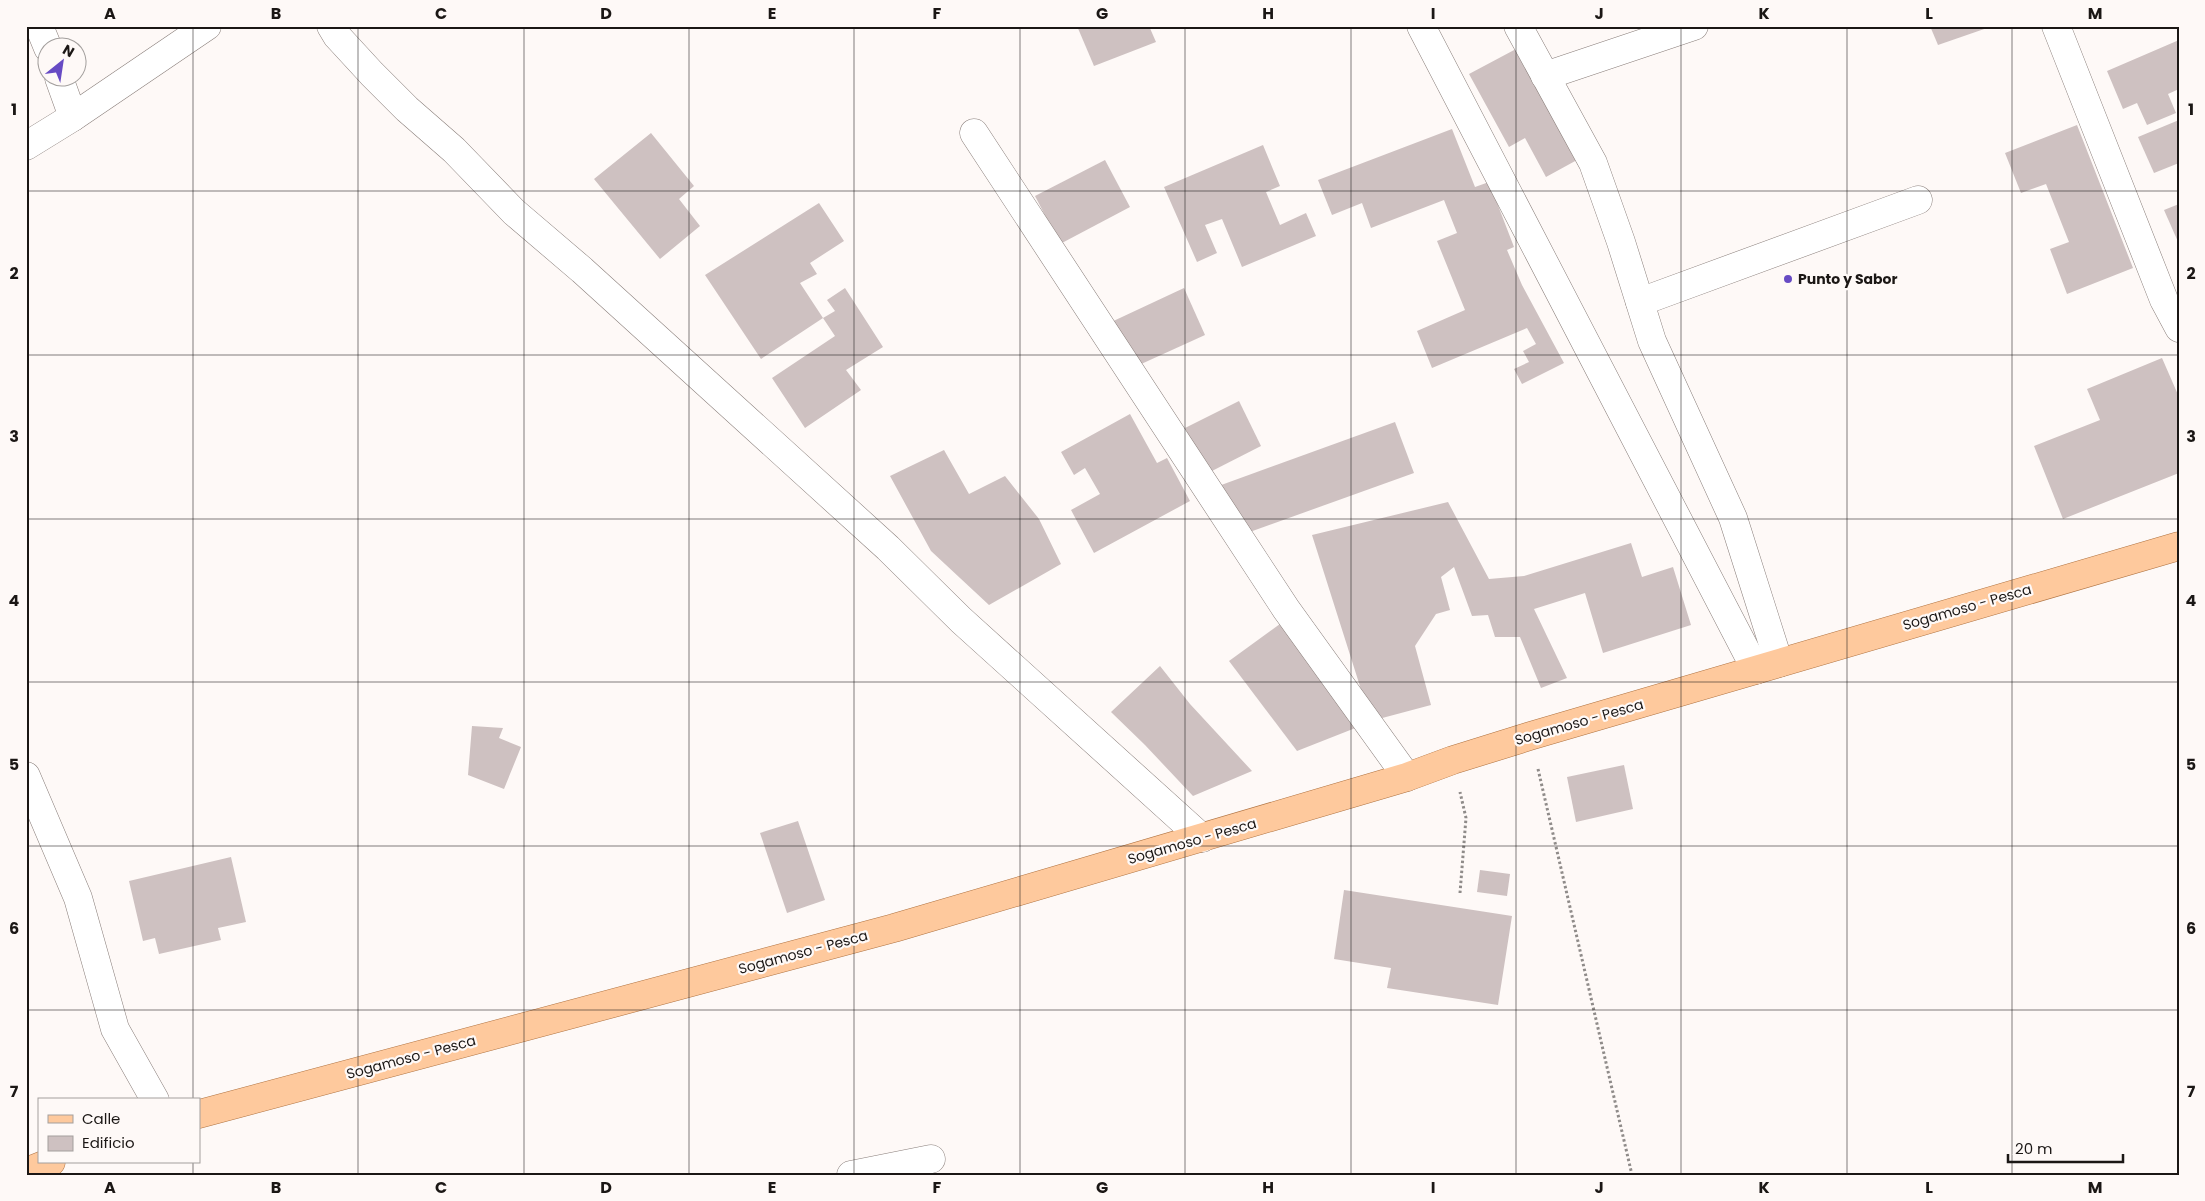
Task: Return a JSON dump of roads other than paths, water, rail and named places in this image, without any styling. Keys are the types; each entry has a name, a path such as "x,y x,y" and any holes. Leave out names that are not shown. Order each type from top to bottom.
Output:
{"main road":[{"name":"Sogamoso - Pesca","path":"200,1114 894,928 1407,777 1453,760 2179,546"},
{"path":"26,1172 45,1164"}],"street":[{"path":"39,26 44,38"},
{"path":"26,146 73,117 207,26"},
{"path":"332,26 337,36 407,110 454,150 514,212 582,270 888,548 961,620 1202,838"},
{"path":"1421,26 1768,667"},
{"path":"1518,26 1593,163 1652,341 1733,518 1768,667"},
{"path":"1545,76 1694,26"},
{"path":"2056,26 2164,300 2179,328"},
{"path":"62,88 73,117"},
{"path":"974,133 1286,609 1407,777"},
{"path":"1640,302 1918,200"},
{"path":"26,776 78,898 115,1029 154,1098"},
{"path":"851,1175 931,1159"}],"place":[{"name":"Punto y Sabor","path":"1788,279"}]}
